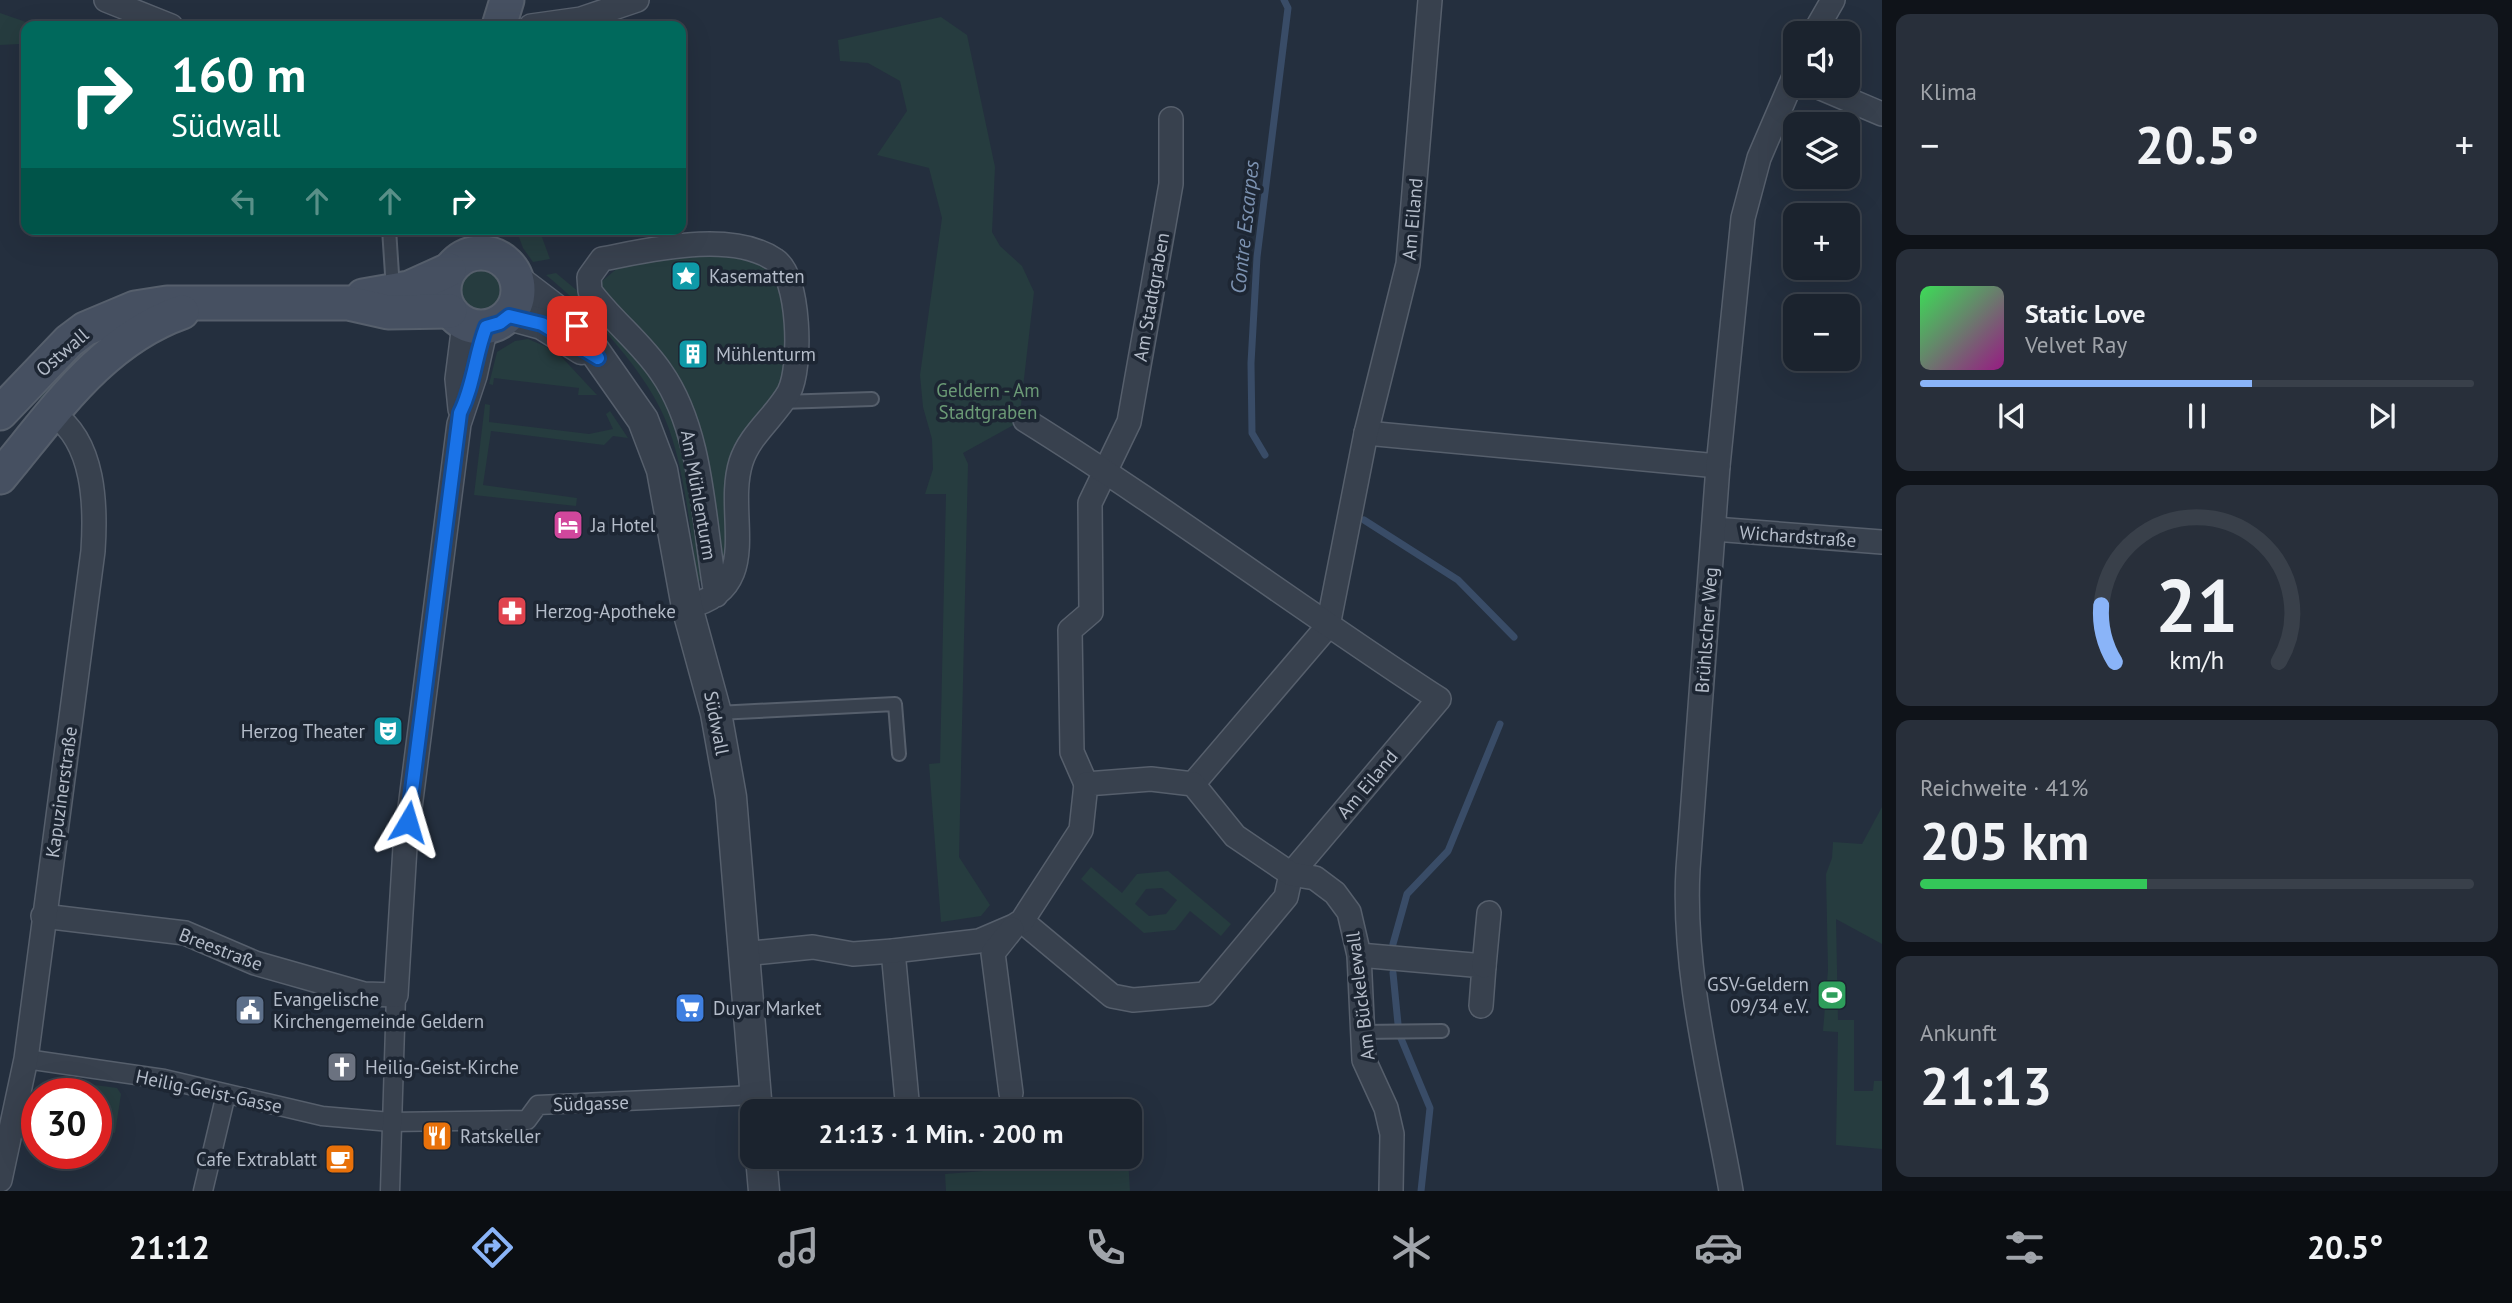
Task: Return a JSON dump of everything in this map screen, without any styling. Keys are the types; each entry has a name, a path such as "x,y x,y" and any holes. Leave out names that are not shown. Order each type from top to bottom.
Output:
{"main road":[{"path":"501,21 507,0"},
{"path":"472,248 504,260 518,281 519,293 477,319 444,294 472,248"},
{"name":"Ostwall","path":"348,303 393,289 409,288 472,248"},
{"name":"Ostwall","path":"5,407 51,357 85,329 135,308 167,303 348,303 388,312 477,319"},
{"name":"Ostwall","path":"0,477 96,364 129,337 160,321 204,305"},
{"name":"Ostwall","path":"5,407 24,401 53,414"}],"street":[{"path":"106,0 158,21"},
{"path":"567,21 581,19 637,0"},
{"name":"Am Eiland","path":"1193,784 1328,626 1367,433 1408,264 1430,0"},
{"path":"1821,21 1833,0"},
{"name":"Brühlscher Weg","path":"1731,1191 1694,979 1687,905 1718,466 1743,218 1759,158 1785,98"},
{"path":"1840,98 1882,114"},
{"name":"Am Stadtgraben","path":"1086,784 1072,752 1070,630 1091,612 1090,503 1129,422 1171,184 1171,119"},
{"name":"Am Mühlenturm","path":"688,245 745,248 775,260 785,270 791,283 796,341 794,377 781,402 750,443 741,462 737,481 737,559 730,578 716,595 694,450 684,413 661,372 590,291 589,277 602,259 688,245"},
{"name":"Südwall","path":"518,281 568,316 635,408 652,438 662,470 687,607 716,713 731,797 756,1099"},
{"path":"390,1191 396,995 406,833 460,413 457,379 477,319"},
{"name":"Südwall","path":"477,319 542,324 598,358"},
{"name":"Kapuzinerstraße","path":"0,1180 26,1059 94,525 92,488 80,448 70,429 53,414"},
{"path":"1025,420 1105,470"},
{"path":"1367,433 1718,466"},
{"name":"Am Eiland","path":"1105,470 1328,626 1439,699 1291,874"},
{"name":"Wichardstraße","path":"1714,529 1882,542"},
{"path":"687,607 716,595"},
{"path":"1011,1093 993,953 1018,924 1081,830 1086,784 1151,779 1193,784"},
{"name":"Am Bückelewall","path":"1193,784 1235,836 1291,874 1315,878 1335,893 1349,912 1359,955 1364,1059 1386,1108 1392,1133 1391,1191"},
{"path":"1018,924 1112,996 1133,1000 1205,994 1286,897 1291,874"},
{"path":"1481,1006 1489,913"},
{"name":"Breestraße","path":"43,916 184,933 256,963 364,994 396,995"},
{"path":"743,954 813,947 853,954 893,951 979,941 1018,924"},
{"path":"893,951 907,1099"},
{"path":"1359,955 1484,966"},
{"name":"Heilig-Geist-Gasse","path":"26,1059 145,1075 322,1116 391,1122"},
{"path":"203,1191 226,1094"},
{"name":"Südgasse","path":"391,1122 527,1120 538,1105 740,1103"},
{"path":"762,1169 764,1191"}],"lane":[{"path":"389,235 393,289"},
{"path":"781,402 872,399"},
{"path":"716,713 895,704 899,754"},
{"path":"1362,1032 1442,1031"}],"green space":[{"path":"0,13 23,21 20,37 21,69 20,44 0,45"},
{"name":"Geldern - Am Stadtgraben","path":"941,17 967,35 995,167 992,232 1000,246 1022,266 1034,292 1019,422 963,453 968,464 959,857 990,905 981,916 941,922 929,764 940,763 946,494 925,494 933,469 932,439 923,407 920,375 942,218 929,168 877,155 907,111 900,81 868,63 840,61 838,40"},
{"path":"518,235 541,235 550,259 533,262"},
{"path":"673,252 759,259 780,279 789,362 731,516 724,572 702,459 600,291 601,282 626,261"},
{"path":"480,270 488,271 494,276 499,282 499,298 494,304 488,309 480,310 472,309 466,304 461,298 460,290 461,282 466,276 472,271"},
{"path":"556,273 580,293 641,356 683,430 704,579 698,582 680,466 660,408 617,345 546,275"},
{"path":"528,339 556,351 597,395 578,395 579,388 494,378 493,385 489,384 497,352 515,341"},
{"path":"80,344 84,358 47,401 35,396"},
{"path":"485,404 490,405 489,422 589,434 613,429 606,414 610,411 628,438 613,436 604,445 491,431 483,485 577,498 576,506 474,495"},
{"name":"GSV-Geldern 09/34 e.V.","path":"1882,807 1882,944 1836,919 1838,1020 1854,1020 1854,1091 1873,1091 1874,1081 1882,1081 1882,1149 1836,1145 1838,1032 1823,1031 1828,970 1826,874 1832,858 1833,842 1862,844"},
{"path":"1091,867 1122,893 1137,874 1168,871 1231,924 1221,936 1190,911 1175,930 1144,933 1081,879","holes":["1162,888 1177,900 1166,914 1149,916 1135,904 1146,889"]},
{"path":"112,1087 117,1088 121,1094 115,1133 112,1132"},
{"path":"1009,1169 1129,1169 1130,1191 946,1191 945,1174"}],"waterway":[{"name":"Contre Escarpes","path":"1265,455 1252,433 1251,363 1257,257 1288,8 1284,0"},
{"name":"Contre Escarpes","path":"1364,520 1458,580 1514,637"},
{"name":"Contre Escarpes","path":"1393,944 1407,894 1448,851 1500,724"},
{"name":"Contre Escarpes","path":"1393,973 1398,1024"},
{"name":"Contre Escarpes","path":"1400,1036 1430,1108 1421,1191"}],"place":[{"name":"Kasematten","path":"686,276"},
{"name":"Mühlenturm","path":"693,354"},
{"name":"Ja Hotel","path":"568,525"},
{"name":"Herzog-Apotheke","path":"512,611"},
{"name":"Herzog Theater","path":"388,731"},
{"name":"GSV-Geldern 09/34 e.V.","path":"1832,995"},
{"name":"Duyar Market","path":"690,1008"},
{"name":"Evangelische Kirchengemeinde Geldern","path":"250,1010"},
{"name":"Heilig-Geist-Kirche","path":"342,1067"},
{"name":"Ratskeller","path":"437,1136"},
{"name":"Cafe Extrablatt","path":"340,1159"}],"route":[{"path":"408,822 460,413 475,376 481,340 486,327 500,323 509,316 526,318 559,333 598,358 577,326"}]}
